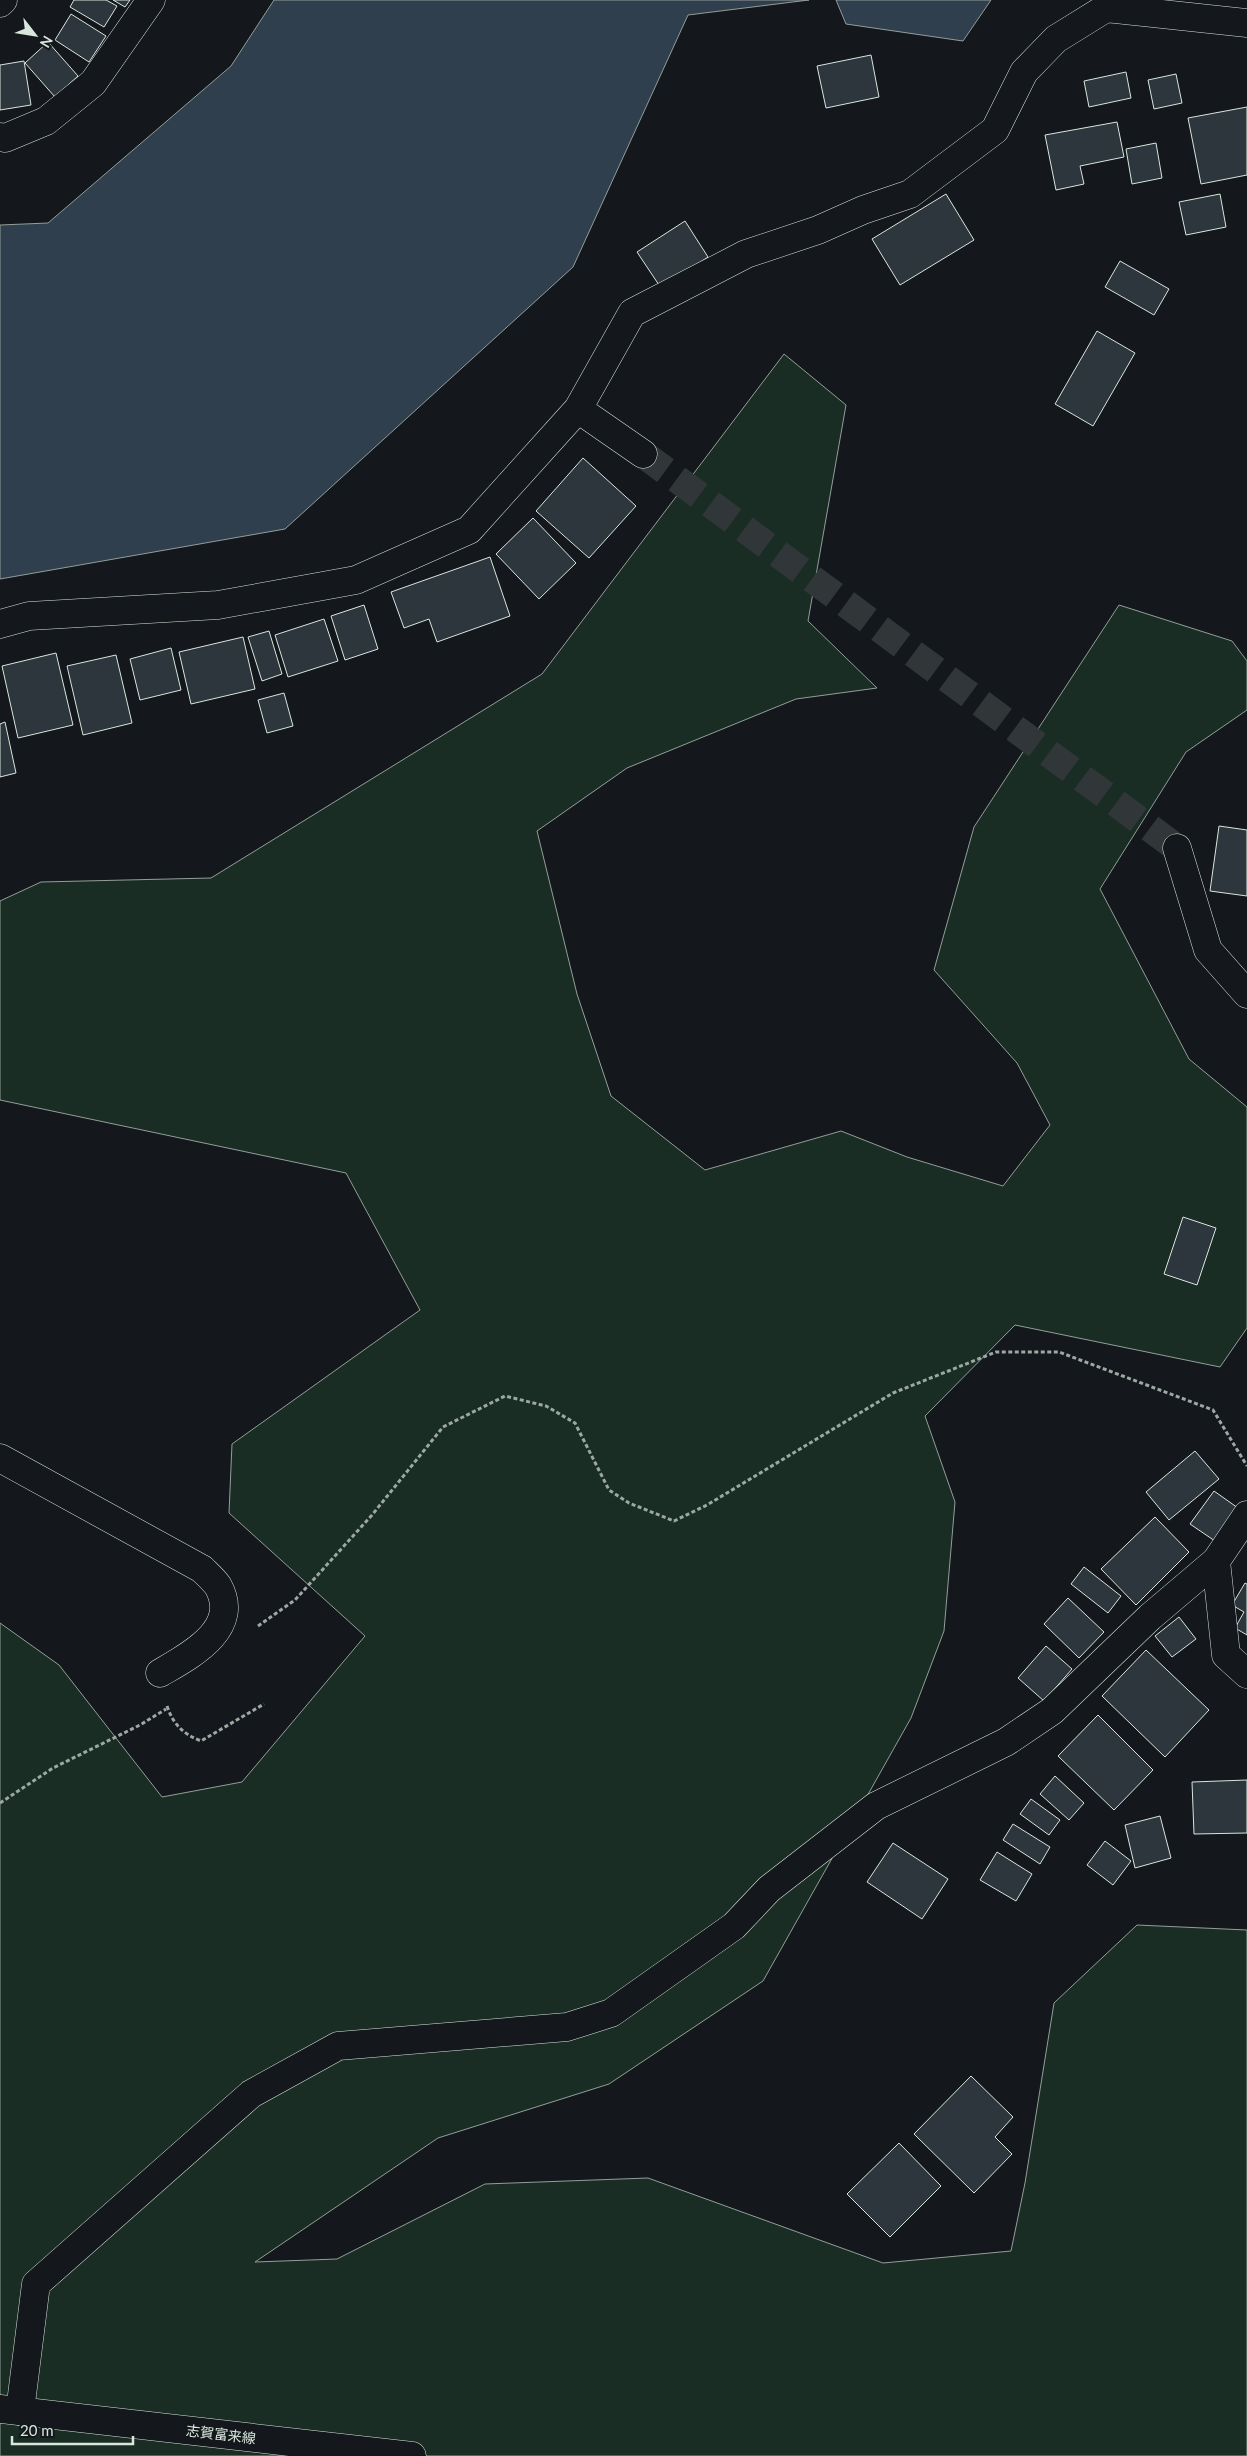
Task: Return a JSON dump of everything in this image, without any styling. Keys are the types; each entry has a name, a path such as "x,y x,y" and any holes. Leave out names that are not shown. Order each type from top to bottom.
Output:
{"street":[{"path":"0,3 3,0"},
{"path":"0,137 6,138 46,121 93,83 151,0"},
{"path":"0,624 29,616 218,605 356,580 469,530 578,409 632,313 746,254 818,230 863,210 910,194 995,130 1024,72 1056,39 1106,8 1247,23"},
{"path":"578,409 644,454"},
{"path":"1177,848 1208,950 1247,994"},
{"path":"0,1458 202,1569 218,1586 224,1608 217,1632 201,1648 160,1673"},
{"path":"10,2410 36,2284 251,2094 338,2046 567,2027 611,2013 734,1926 769,1889 876,1806 1006,1742 1052,1711 1150,1617 1216,1561 1247,1515"},
{"path":"1216,1561 1226,1656 1247,1674"},
{"name":"志賀富来線","path":"10,2410 412,2456"}],"path":[{"path":"256,1627 295,1600 372,1515 443,1427 505,1396 546,1406 575,1423 609,1490 629,1503 674,1521 707,1506 892,1393 996,1352 1059,1352 1213,1410 1247,1466"},
{"path":"160,1673 167,1708 175,1725 189,1736 201,1741 264,1704"},
{"path":"0,1803 53,1768 140,1725 172,1704"}],"green space":[{"path":"784,354 846,405 808,621 877,688 796,699 627,768 537,831 577,994 611,1096 705,1170 841,1131 907,1157 1003,1186 1050,1125 1017,1063 934,970 974,827 1119,605 1232,641 1247,661 1247,710 1186,752 1100,889 1189,1059 1247,1107 1247,1328 1220,1367 1015,1325 925,1416 955,1502 944,1631 911,1718 763,1981 609,2084 438,2138 255,2262 337,2259 485,2184 648,2178 883,2263 1011,2251 1025,2183 1054,2003 1137,1925 1247,1930 1247,2456 0,2456 0,1623 59,1665 162,1797 242,1782 365,1636 229,1513 232,1444 420,1310 346,1173 0,1100 0,901 41,882 211,878 542,674"}],"water":[{"path":"274,0 809,0 688,15 573,267 285,529 0,579 0,225 48,223 231,66"},
{"path":"836,0 991,0 963,41 846,24"}],"building":[{"path":"74,0 106,0 117,6 104,27 70,7"},
{"path":"113,0 130,0 125,7"},
{"path":"71,14 106,36 89,62 55,40"},
{"path":"48,42 78,76 55,97 25,63"},
{"path":"871,55 879,97 826,108 817,66"},
{"path":"24,61 31,105 0,110 0,65"},
{"path":"1126,72 1131,98 1089,107 1084,81"},
{"path":"1176,74 1182,103 1154,109 1148,80"},
{"path":"1247,107 1247,175 1201,184 1188,118"},
{"path":"1117,122 1124,157 1080,166 1084,184 1056,190 1045,135"},
{"path":"1156,143 1162,178 1132,184 1126,149"},
{"path":"946,194 974,240 900,285 872,239"},
{"path":"1220,194 1226,227 1186,235 1179,202"},
{"path":"685,221 708,257 661,288 637,252"},
{"path":"1120,261 1169,289 1154,315 1105,287"},
{"path":"1097,331 1135,353 1093,426 1055,404"},
{"path":"583,458 636,506 589,558 536,511"},
{"path":"533,518 576,563 539,599 496,554"},
{"path":"490,557 510,616 437,642 429,619 404,628 391,592"},
{"path":"364,605 378,649 345,660 331,616"},
{"path":"324,619 338,661 288,677 275,635"},
{"path":"269,631 282,674 262,681 248,637"},
{"path":"243,637 255,689 191,704 179,652"},
{"path":"171,648 181,690 140,700 130,659"},
{"path":"56,653 73,725 18,738 2,666"},
{"path":"116,655 132,723 83,735 67,666"},
{"path":"284,693 293,726 267,733 258,700"},
{"path":"5,722 16,773 0,777 0,724"},
{"path":"1219,826 1247,830 1247,896 1210,891"},
{"path":"1183,1217 1216,1228 1197,1285 1164,1274"},
{"path":"1195,1451 1219,1479 1169,1520 1146,1492"},
{"path":"1214,1491 1238,1508 1215,1541 1190,1524"},
{"path":"1155,1517 1189,1552 1136,1605 1101,1569"},
{"path":"1084,1567 1121,1596 1108,1613 1071,1584"},
{"path":"1245,1583 1247,1584 1247,1635 1235,1628 1244,1612 1232,1605"},
{"path":"1068,1598 1104,1632 1079,1658 1044,1624"},
{"path":"1179,1617 1196,1639 1172,1657 1155,1636"},
{"path":"1046,1646 1072,1669 1044,1701 1018,1678"},
{"path":"1146,1650 1209,1710 1165,1757 1102,1696"},
{"path":"1098,1715 1153,1770 1114,1810 1058,1756"},
{"path":"1055,1776 1084,1803 1069,1820 1040,1794"},
{"path":"1247,1780 1247,1833 1194,1834 1192,1782"},
{"path":"1031,1799 1060,1820 1049,1835 1020,1814"},
{"path":"1160,1816 1171,1858 1135,1868 1125,1825"},
{"path":"1013,1824 1050,1847 1040,1864 1003,1840"},
{"path":"1105,1841 1131,1861 1113,1885 1087,1865"},
{"path":"893,1843 948,1879 922,1919 867,1882"},
{"path":"997,1852 1032,1874 1016,1901 980,1880"},
{"path":"971,2076 1013,2117 995,2137 1012,2154 974,2193 914,2134"},
{"path":"899,2143 941,2186 890,2237 847,2194"}],"tunnel":[{"path":"643,454 1177,848"}]}
